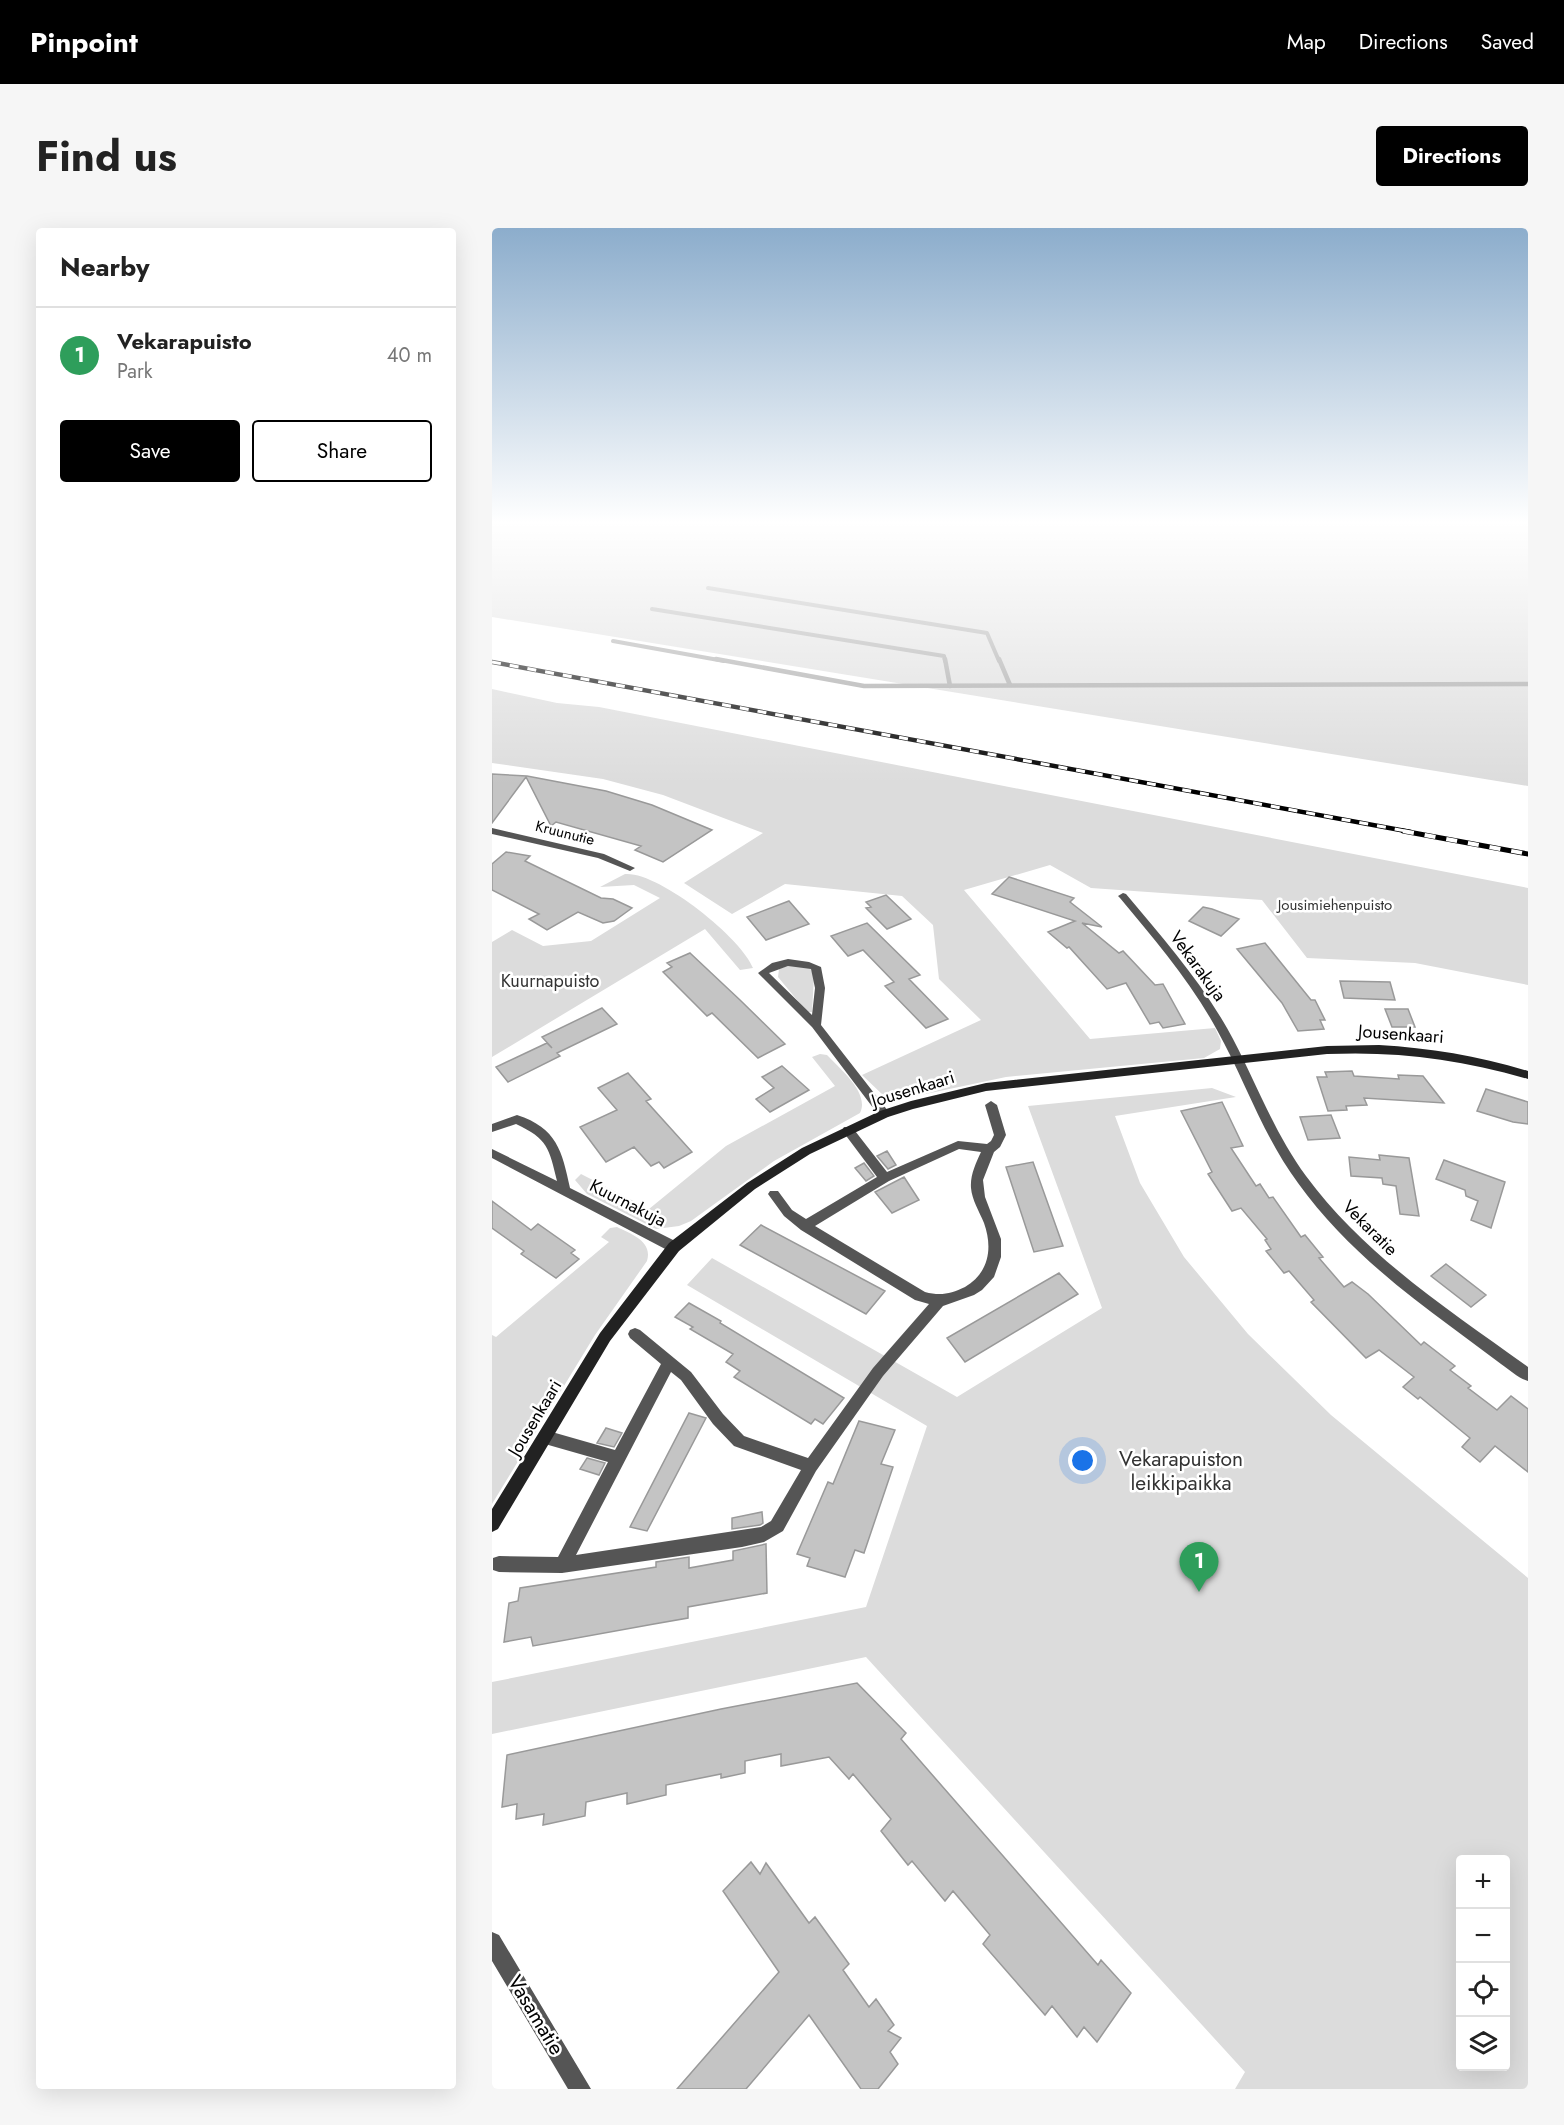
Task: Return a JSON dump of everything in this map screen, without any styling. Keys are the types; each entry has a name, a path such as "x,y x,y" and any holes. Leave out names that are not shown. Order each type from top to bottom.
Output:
{"street":[{"name":"Kruunutie","path":"492,831 601,856 630,868"},
{"name":"Vekarakuja","path":"1123,896 1183,968 1221,1026 1238,1060"},
{"path":"816,1025 820,988 816,967 799,960 774,965 763,974 816,1025 884,1114"},
{"name":"Jousenkaari","path":"492,1524 605,1337 674,1247 751,1186 806,1151 884,1114 986,1087 1327,1050 1381,1048 1421,1050 1470,1058 1528,1075"},
{"name":"Vekaratie","path":"1238,1060 1286,1156 1311,1191 1343,1229 1403,1283 1528,1375"},
{"path":"499,1564 562,1565 764,1534 777,1526 811,1466 878,1372 938,1303 983,1284 994,1267 992,1228 982,1208 977,1184 989,1149 996,1144 1000,1135 991,1105"},
{"name":"Kuurnakuja","path":"492,1128 517,1119 540,1130 556,1152 565,1191"},
{"path":"848,1130 885,1179"},
{"path":"805,1226 885,1179 958,1145 989,1149"},
{"name":"Kuurnakuja","path":"492,1153 674,1247"},
{"path":"774,1194 788,1213 805,1226 920,1296 938,1303"},
{"path":"635,1334 686,1376 718,1419 739,1441 811,1466"},
{"path":"562,1565 670,1361"},
{"path":"546,1437 617,1458"},
{"name":"Vasamatie","path":"492,1942 580,2089"}],"green space":[{"path":"492,611 1528,611 1528,786 492,617"},
{"name":"Jousimiehenpuisto","path":"492,689 557,703 599,707 1528,888 1528,985 1415,963 1307,958 1262,900 1091,888 1050,865 964,890 1090,1039 1215,1028 1221,1041 1220,1049 1204,1058 1006,1077 902,1099 884,1096 862,1075 981,1020 939,979 933,925 902,896 785,884 732,914 684,883 763,833 663,795 603,779 492,763"},
{"name":"Kuurnapuisto","path":"625,874 640,876 657,883 697,909 733,940 746,955 753,968 740,970 705,929 492,1057 492,942 512,930 543,946 591,941 660,898 634,885 600,887"},
{"path":"797,963 810,967 814,977 812,1012 807,1012 778,977 779,969"},
{"path":"820,1054 827,1055 852,1082 861,1097 860,1113 774,1161 691,1221 679,1226 656,1229 587,1194 575,1180 581,1174 649,1209 726,1146 835,1086 812,1057"},
{"name":"Vekarapuiston leikkipaikka","path":"1212,1088 1236,1097 1115,1116 1140,1183 1184,1257 1248,1334 1331,1415 1528,1578 1528,2089 1235,2089 1245,2072 866,1657 492,1734 492,1682 866,1607 927,1426 687,1285 712,1258 957,1397 1102,1308 1028,1106"},
{"path":"617,1227 644,1243 648,1254 647,1261 595,1335 492,1504 492,1335 496,1337 609,1242 601,1237 610,1228"}],"building":[{"path":"492,774 527,776 606,791 652,805 712,830 663,862 635,850 641,846 556,822 551,826 526,777 492,823"},
{"path":"506,852 530,856 525,861 601,898 613,899 632,908 614,921 603,923 578,912 547,930 529,919 539,914 492,890 492,864"},
{"path":"1009,877 1074,898 1070,902 1102,927 1082,923 1119,953 1123,951 1155,985 1163,984 1185,1024 1163,1028 1159,1022 1150,1024 1126,983 1107,989 1069,947 1067,948 1048,932 1075,921 992,894"},
{"path":"886,895 911,919 887,929 866,908 871,907 866,902"},
{"path":"789,901 809,924 766,940 747,917"},
{"path":"1203,907 1239,919 1221,936 1189,921"},
{"path":"867,923 920,975 909,979 948,1019 926,1028 885,986 894,982 863,950 848,956 831,936"},
{"path":"1265,943 1311,1000 1315,1000 1325,1020 1320,1020 1324,1029 1298,1031 1282,1003 1237,949"},
{"path":"690,953 785,1044 758,1058 712,1013 707,1016 663,972 672,967 667,963"},
{"path":"1340,981 1390,982 1395,1000 1344,998"},
{"path":"602,1008 617,1024 557,1053 560,1056 508,1082 496,1067 547,1043 552,1048 542,1037"},
{"path":"1385,1009 1408,1009 1415,1027 1392,1027"},
{"path":"782,1066 809,1090 770,1112 756,1099 774,1088 762,1077"},
{"path":"1352,1071 1354,1076 1399,1079 1398,1075 1423,1076 1444,1103 1364,1098 1367,1105 1346,1106 1347,1110 1328,1111 1317,1077 1327,1077 1325,1072"},
{"path":"628,1073 651,1099 646,1101 692,1152 664,1168 659,1162 651,1166 634,1147 606,1162 580,1127 617,1110 598,1088"},
{"path":"1486,1089 1528,1102 1528,1124 1477,1111"},
{"path":"1222,1102 1243,1146 1231,1148 1256,1186 1260,1184 1269,1198 1273,1197 1301,1237 1305,1235 1323,1257 1319,1258 1344,1287 1352,1282 1368,1294 1421,1345 1424,1342 1455,1366 1450,1370 1471,1386 1468,1388 1497,1410 1511,1396 1528,1409 1528,1472 1495,1446 1480,1462 1462,1447 1470,1438 1420,1397 1418,1399 1403,1387 1414,1377 1379,1350 1366,1358 1311,1302 1314,1300 1289,1271 1284,1273 1266,1251 1271,1249 1265,1240 1267,1239 1241,1208 1232,1211 1208,1174 1212,1172 1181,1111"},
{"path":"1331,1115 1340,1138 1308,1140 1300,1117"},
{"path":"887,1151 896,1165 888,1169 877,1156"},
{"path":"1379,1155 1409,1158 1419,1216 1400,1214 1396,1186 1383,1184 1382,1178 1351,1176 1349,1157 1380,1160"},
{"path":"1444,1160 1505,1182 1491,1228 1471,1220 1478,1201 1466,1196 1465,1190 1436,1179"},
{"path":"1033,1162 1063,1246 1034,1252 1006,1167"},
{"path":"864,1163 874,1176 866,1181 855,1168"},
{"path":"904,1177 919,1200 892,1213 875,1192"},
{"path":"492,1201 531,1230 538,1224 575,1250 571,1253 579,1259 556,1278 521,1254 524,1251 492,1228"},
{"path":"761,1225 885,1291 866,1314 740,1245"},
{"path":"1446,1264 1486,1295 1471,1307 1431,1276"},
{"path":"1059,1273 1078,1294 965,1362 947,1338"},
{"path":"689,1303 844,1398 823,1424 815,1419 811,1424 734,1377 740,1371 726,1362 733,1354 690,1329 693,1327 675,1317"},
{"path":"689,1413 706,1418 647,1531 630,1527"},
{"path":"859,1421 895,1430 881,1464 893,1467 864,1553 855,1550 845,1577 807,1566 810,1558 797,1554 828,1482 833,1484"},
{"path":"606,1428 622,1433 614,1447 597,1443"},
{"path":"587,1458 605,1463 599,1475 580,1469"},
{"path":"762,1512 763,1523 760,1525 732,1529 732,1518"},
{"path":"766,1544 767,1593 688,1607 688,1618 533,1646 531,1637 504,1642 509,1603 518,1601 520,1588 656,1567 656,1562 689,1557 689,1568 733,1560 733,1551"},
{"path":"857,1683 906,1733 901,1739 1098,1965 1101,1960 1131,1993 1097,2042 1084,2027 1077,2037 1052,2006 1045,2015 983,1944 990,1935 953,1891 945,1901 912,1861 908,1865 881,1831 891,1819 853,1774 849,1779 829,1757 781,1766 781,1754 745,1761 745,1773 721,1778 721,1774 666,1785 666,1795 627,1804 627,1793 586,1802 585,1816 543,1825 544,1814 516,1819 517,1804 502,1807 507,1755 721,1709"},
{"path":"751,1862 760,1874 766,1863 809,1923 815,1917 849,1964 843,1970 869,2007 876,1999 894,2025 888,2031 901,2038 890,2052 898,2064 878,2089 861,2089 809,2015 746,2089 677,2089 779,1972 723,1891"}],"waterway":[{"path":"663,611 944,656 945,661"},
{"path":"850,611 987,633 999,661"},
{"path":"613,641 724,661"},
{"path":"716,659 864,686 950,686"},
{"path":"945,659 950,686"},
{"path":"999,659 1010,685"},
{"path":"950,686 1528,684"}],"railway":[{"path":"492,662 1411,832"},
{"path":"1403,831 1528,854"}],"place":[{"name":"Vekarapuisto","path":"1199,1592"}]}
